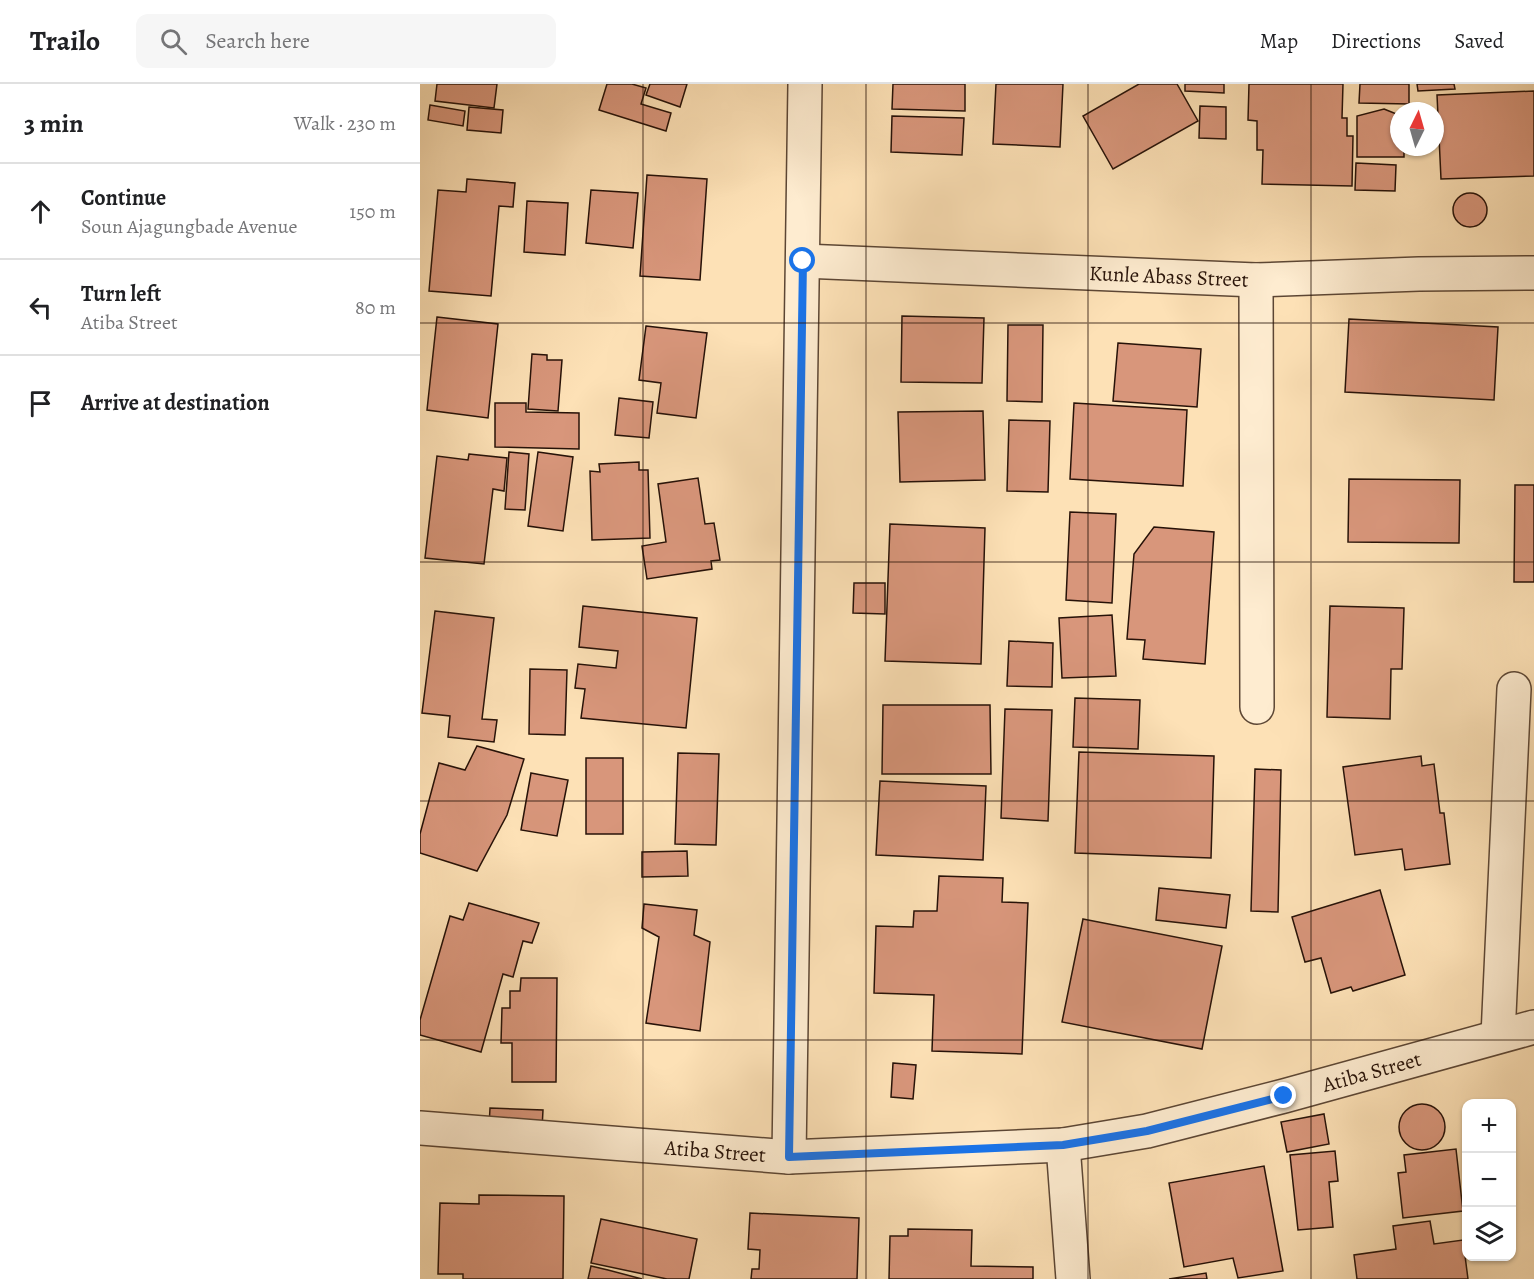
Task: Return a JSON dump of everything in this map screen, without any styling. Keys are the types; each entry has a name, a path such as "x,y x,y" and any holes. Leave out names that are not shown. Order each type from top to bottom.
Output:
{"street":[{"path":"789,1157 805,84"},
{"name":"Kunle Abass Street","path":"803,261 1256,280 1419,274 1534,273"},
{"path":"1256,280 1257,707"},
{"path":"1498,1036 1514,689"},
{"name":"Atiba Street","path":"420,1128 789,1157 1063,1145 1147,1131 1534,1028"},
{"path":"1063,1145 1072,1279"}],"building":[{"path":"437,84 497,84 494,108 435,101"},
{"path":"607,84 632,84 646,88 641,104 671,113 666,131 599,110"},
{"path":"650,84 687,84 680,107 646,95"},
{"path":"893,84 965,84 965,111 892,109"},
{"path":"996,84 1063,84 1060,147 993,144"},
{"path":"1139,84 1177,84 1198,121 1113,169 1083,116"},
{"path":"1185,84 1224,84 1224,93 1185,91"},
{"path":"1249,84 1343,84 1342,118 1347,118 1347,136 1353,136 1352,186 1262,184 1263,150 1257,150 1257,121 1248,120"},
{"path":"1360,84 1409,84 1409,102 1359,103"},
{"path":"1417,84 1454,84 1455,89 1418,91"},
{"path":"1534,91 1534,176 1441,179 1440,156 1444,156 1444,102 1437,102 1437,95"},
{"path":"430,105 465,111 463,126 428,120"},
{"path":"1200,106 1226,107 1226,139 1199,138"},
{"path":"469,107 503,110 501,133 467,130"},
{"path":"1384,109 1390,111 1390,156 1404,157 1357,157 1357,116"},
{"path":"892,116 964,118 962,155 891,152"},
{"path":"1356,163 1396,165 1395,191 1355,190"},
{"path":"647,175 707,179 700,280 640,276"},
{"path":"467,179 515,183 513,207 499,206 491,296 429,291 438,190 466,192"},
{"path":"591,190 638,193 633,248 586,243"},
{"path":"1470,193 1482,198 1487,210 1482,222 1470,227 1458,222 1453,210 1458,198"},
{"path":"527,201 568,203 565,255 524,252"},
{"path":"902,316 984,318 982,383 901,382"},
{"path":"437,317 498,324 488,418 427,410"},
{"path":"1349,319 1498,327 1494,400 1345,392"},
{"path":"1008,325 1043,325 1042,402 1007,401"},
{"path":"646,326 707,333 696,418 657,413 661,383 639,380"},
{"path":"1118,343 1201,349 1197,407 1113,401"},
{"path":"532,354 547,355 547,360 562,360 558,411 528,409"},
{"path":"619,398 653,402 649,438 615,435"},
{"path":"495,403 526,403 526,412 579,413 579,449 495,447"},
{"path":"1074,403 1187,410 1183,486 1070,479"},
{"path":"983,411 985,480 900,482 898,412"},
{"path":"1009,420 1050,421 1048,492 1007,491"},
{"path":"509,452 529,454 525,510 505,509"},
{"path":"538,452 573,457 563,531 528,526"},
{"path":"469,454 507,458 504,491 493,489 484,564 425,558 437,456 468,460"},
{"path":"639,462 639,470 648,470 650,538 592,540 590,471 600,472 599,464"},
{"path":"698,478 705,524 714,523 720,560 711,561 712,569 647,579 642,546 666,542 658,484"},
{"path":"1349,479 1460,480 1459,543 1348,542"},
{"path":"1515,485 1534,485 1534,582 1514,582"},
{"path":"1070,512 1116,514 1112,603 1066,600"},
{"path":"890,524 985,528 981,664 885,661"},
{"path":"1154,527 1214,532 1205,664 1143,659 1145,640 1127,639 1134,554"},
{"path":"854,583 885,583 885,614 853,613"},
{"path":"583,606 697,618 686,728 581,718 585,689 575,688 578,664 616,668 618,651 579,647"},
{"path":"1330,606 1404,608 1402,669 1391,669 1390,719 1327,717"},
{"path":"435,611 494,618 482,719 497,720 494,742 448,737 450,716 422,713"},
{"path":"1112,615 1116,676 1062,678 1059,618"},
{"path":"1009,641 1053,643 1052,687 1007,686"},
{"path":"530,669 567,670 565,735 529,734"},
{"path":"1075,698 1140,700 1138,749 1073,747"},
{"path":"883,705 990,705 991,774 882,774"},
{"path":"1005,709 1052,710 1048,821 1001,818"},
{"path":"477,746 524,759 507,815 477,871 420,853 420,834 439,763 465,770"},
{"path":"1079,752 1214,756 1211,858 1075,853"},
{"path":"678,753 719,754 716,845 675,844"},
{"path":"1421,756 1422,766 1434,764 1440,813 1444,813 1450,864 1405,870 1402,849 1355,855 1343,767"},
{"path":"586,758 623,758 623,834 586,834"},
{"path":"1255,769 1281,770 1278,912 1251,911"},
{"path":"531,773 568,780 557,836 521,830"},
{"path":"880,781 986,786 983,860 876,855"},
{"path":"687,851 688,876 642,877 642,852"},
{"path":"939,876 1003,878 1002,902 1028,903 1022,1054 932,1051 934,995 874,993 876,926 913,927 914,911 937,911"},
{"path":"1159,888 1230,895 1226,928 1156,920"},
{"path":"1380,890 1405,975 1353,991 1351,987 1331,993 1321,958 1305,962 1292,917"},
{"path":"469,903 539,923 532,943 523,941 513,977 503,974 481,1052 420,1035 420,1020 450,916 463,920"},
{"path":"644,904 697,910 694,935 710,942 700,1031 646,1023 659,937 642,928"},
{"path":"1083,919 1222,946 1202,1049 1062,1022"},
{"path":"521,978 557,978 556,1082 512,1082 512,1043 501,1043 502,1008 510,1008 510,991 520,991"},
{"path":"893,1063 916,1065 913,1099 891,1097"},
{"path":"1422,1104 1438,1111 1445,1127 1438,1143 1422,1150 1406,1143 1399,1127 1406,1111"},
{"path":"490,1108 543,1110 542,1129 489,1127"},
{"path":"1324,1114 1329,1144 1287,1152 1281,1122"},
{"path":"1456,1149 1462,1211 1403,1218 1398,1173 1406,1172 1404,1155"},
{"path":"1335,1151 1338,1181 1329,1182 1333,1227 1298,1230 1290,1155"},
{"path":"1264,1166 1283,1271 1238,1278 1233,1258 1184,1267 1169,1183"},
{"path":"479,1195 564,1196 563,1279 463,1279 463,1274 438,1274 440,1203 479,1204"},
{"path":"750,1213 859,1218 857,1279 751,1279 752,1269 759,1269 760,1250 748,1249"},
{"path":"601,1219 697,1239 689,1279 667,1279 591,1263"},
{"path":"1430,1221 1434,1244 1462,1240 1462,1261 1466,1261 1468,1279 1357,1279 1354,1255 1396,1249 1393,1226"},
{"path":"908,1229 972,1230 971,1266 1033,1267 1033,1279 889,1279 890,1236 908,1236"},
{"path":"591,1266 608,1270 642,1279 588,1279"},
{"path":"1206,1273 1207,1279 1169,1279"}],"route":[{"path":"803,261 789,1157 1063,1145 1147,1131 1284,1096"}]}
